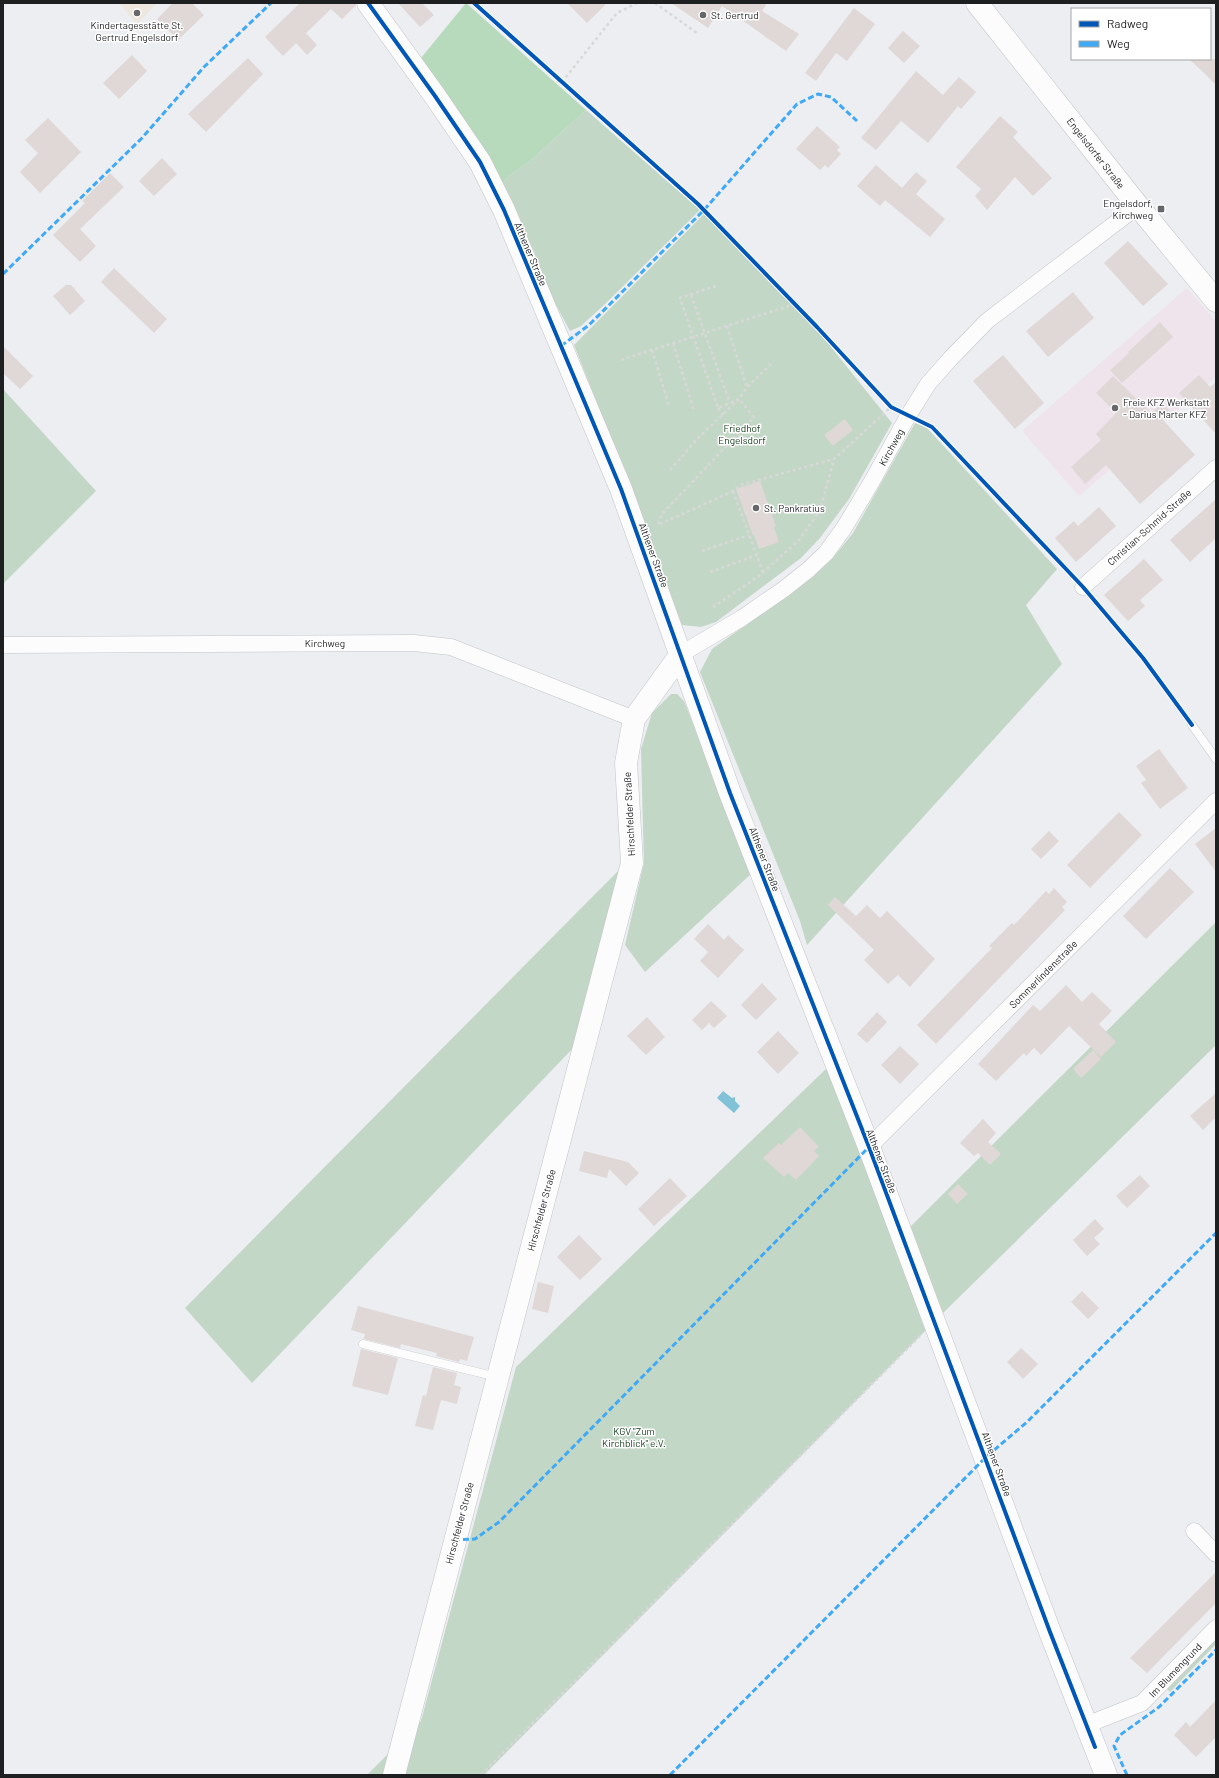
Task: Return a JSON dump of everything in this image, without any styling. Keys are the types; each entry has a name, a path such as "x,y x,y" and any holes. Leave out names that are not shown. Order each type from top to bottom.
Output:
{"main road":[{"name":"Althener Straße","path":"368,3 435,96 480,162 504,210 621,489 730,793 869,1147 1106,1775"},
{"name":"Engelsdorfer Straße","path":"977,3 1138,206 1216,301"},
{"name":"Hirschfelder Straße","path":"394,1775 632,863 626,763 634,719 681,654"}],"street":[{"name":"Kirchweg","path":"681,654 742,618 784,589 826,553 844,528 928,384 950,359 987,321 1138,206"},
{"name":"Christian-Schmid-Straße","path":"1083,587 1216,468"},
{"name":"Kirchweg","path":"3,645 414,643 451,648 634,719"},
{"name":"Sommerlindenstraße","path":"869,1147 1216,801"},
{"path":"1194,1530 1216,1554"},
{"name":"Im Blumengrund","path":"1086,1725 1142,1703 1216,1628"}],"lane":[{"path":"1192,725 1216,759"},
{"path":"363,1344 497,1377"}],"path":[{"path":"562,82 617,13 637,3"},
{"path":"654,3 697,33"},
{"path":"716,286 680,298 718,408 723,415"},
{"path":"691,295 730,403"},
{"path":"621,360 795,304"},
{"path":"727,326 747,387"},
{"path":"673,343 694,411"},
{"path":"652,350 669,406"},
{"path":"670,470 700,436 739,399 747,387 772,364"},
{"path":"718,408 739,399"},
{"path":"739,399 754,417 662,514 658,525 733,491 741,484 834,459 891,407"},
{"path":"713,607 763,572 800,538 820,510 834,459"},
{"path":"733,491 763,572"},
{"path":"702,551 749,535"},
{"path":"710,572 757,555"},
{"path":"481,1775 935,1322"}],"shaded area":[{"name":"Kindertagesstätte St. Gertrud Engelsdorf","path":"119,3 157,3 137,24"},
{"name":"Freie KFZ Werkstatt - Darius Marter KFZ","path":"1187,288 1216,322 1216,377 1079,496 1022,431"}],"green space":[{"path":"466,3 586,110 529,162 510,175 501,185 421,58"},
{"path":"586,110 700,210 605,304 581,326 570,331 550,294 534,251 501,185 510,175 529,162"},
{"name":"Friedhof Engelsdorf","path":"704,214 819,332 892,423 849,499 820,538 801,558 716,622 701,627 682,625 642,516 574,345"},
{"path":"3,389 96,491 3,584"},
{"path":"915,423 927,428 1057,569 1026,605 1062,664 807,945 800,921 700,672 712,649 813,577 832,559 853,533"},
{"path":"671,694 677,694 684,701 752,873 645,972 625,945 644,863 641,749 652,713"},
{"path":"620,869 576,1045 252,1383 185,1308"},
{"name":"KGV \"Zum Kirchblick\" e.V.","path":"1216,922 1216,1045 941,1315 484,1775 367,1775 421,1721 516,1367 827,1068 910,1227"},
{"path":"1216,1636 1216,1644 1170,1692 1166,1688"}],"water":[{"path":"723,1091 732,1098 735,1097 735,1101 740,1106 734,1113 717,1098"}],"building":[{"path":"173,3 192,3 204,15 178,40 157,19"},
{"path":"300,3 356,3 356,5 342,19 331,9 306,33 317,45 307,55 296,43 283,56 265,37"},
{"path":"398,3 422,3 434,15 420,27"},
{"path":"567,3 607,3 587,23"},
{"path":"671,3 767,3 762,11 799,34 786,51 722,6 708,28"},
{"path":"854,8 875,24 847,61 836,53 816,81 805,73"},
{"path":"903,31 920,46 904,63 888,48"},
{"path":"132,55 147,71 119,99 103,83"},
{"path":"248,58 263,74 206,132 188,114"},
{"path":"1216,59 1216,85 1190,60"},
{"path":"916,71 943,95 959,77 976,92 961,109 958,106 928,143 901,121 876,150 861,138"},
{"path":"1000,116 1018,132 1013,137 1052,178 1033,196 1015,177 987,210 975,196 981,189 956,167"},
{"path":"48,118 81,152 40,193 20,172 38,153 25,140"},
{"path":"817,126 840,147 837,150 841,154 828,168 825,165 820,170 796,149"},
{"path":"162,158 177,174 154,196 139,181"},
{"path":"876,165 902,188 916,172 927,181 916,194 945,219 930,237 885,200 880,206 857,186"},
{"path":"110,173 124,187 80,229 96,246 80,262 53,235 85,203 82,201"},
{"path":"1128,241 1168,284 1143,306 1104,263"},
{"path":"114,268 167,319 154,333 101,282"},
{"path":"66,285 71,285 85,301 70,315 53,296"},
{"path":"1073,292 1094,318 1048,357 1026,331"},
{"path":"1160,322 1173,337 1122,383 1110,370"},
{"path":"3,346 33,376 20,389 3,373"},
{"path":"1003,355 1044,403 1015,429 973,381"},
{"path":"1199,375 1210,387 1216,382 1216,434 1179,393"},
{"path":"1113,376 1151,413 1163,403 1171,413 1163,420 1195,455 1140,504 1106,465 1085,484 1071,467 1101,440 1096,434 1116,413 1096,393"},
{"path":"845,419 853,430 833,446 824,435"},
{"name":"St. Pankratius","path":"760,481 776,526 774,527 779,542 759,549 736,489"},
{"path":"1216,499 1216,538 1190,562 1170,540"},
{"path":"1099,507 1116,526 1076,562 1055,538 1074,521 1078,526"},
{"path":"1144,559 1163,580 1140,600 1145,606 1128,621 1104,595"},
{"path":"1159,749 1188,788 1160,809 1141,783 1146,780 1136,766"},
{"path":"1119,812 1142,835 1090,888 1067,865"},
{"path":"1216,828 1216,872 1195,844"},
{"path":"1049,831 1059,841 1041,859 1031,849"},
{"path":"1170,868 1194,892 1146,939 1123,916"},
{"path":"1054,888 1067,902 1062,907 1065,910 936,1044 917,1025 992,948 989,946 1012,923 1014,925 1046,891 1049,894"},
{"path":"835,897 856,916 867,905 880,918 887,911 935,959 910,987 898,975 888,984 864,960 874,950 828,905"},
{"path":"708,924 724,940 728,935 744,950 718,978 700,961 708,952 694,939"},
{"path":"762,983 777,999 756,1020 741,1005"},
{"path":"1066,985 1082,1002 1092,992 1112,1011 1099,1024 1116,1042 1101,1057 1069,1026 1041,1055 1034,1048 1026,1056 1024,1053 996,1081 978,1064 1033,1005 1040,1011"},
{"path":"711,1001 727,1016 714,1028 709,1023 702,1030 692,1020"},
{"path":"877,1012 887,1022 867,1043 857,1034"},
{"path":"647,1017 665,1037 646,1055 627,1036"},
{"path":"778,1031 799,1053 778,1074 757,1052"},
{"path":"900,1046 919,1064 900,1084 881,1065"},
{"path":"1093,1050 1101,1059 1081,1078 1073,1069"},
{"path":"1216,1093 1216,1117 1203,1130 1190,1116"},
{"path":"983,1119 996,1133 988,1142 1001,1154 990,1165 978,1153 974,1156 960,1143"},
{"path":"800,1127 819,1147 814,1151 819,1156 796,1180 788,1173 784,1177 763,1158 779,1143 781,1145"},
{"path":"584,1151 628,1162 639,1173 626,1186 609,1169 607,1178 579,1171"},
{"path":"1140,1175 1150,1186 1127,1208 1116,1196"},
{"path":"670,1178 687,1196 654,1226 638,1209"},
{"path":"958,1184 968,1194 957,1204 948,1194"},
{"path":"1095,1219 1104,1229 1094,1238 1100,1244 1087,1256 1073,1240"},
{"path":"579,1235 602,1259 580,1280 557,1257"},
{"path":"538,1282 554,1286 548,1313 532,1309"},
{"path":"1082,1291 1099,1308 1088,1319 1071,1302"},
{"path":"358,1306 474,1337 467,1361 460,1359 459,1362 436,1356 437,1353 401,1344 400,1348 364,1339 365,1334 351,1330"},
{"path":"1021,1348 1038,1364 1023,1379 1007,1362"},
{"path":"361,1349 398,1358 388,1395 352,1386"},
{"path":"433,1367 457,1373 454,1385 461,1387 457,1404 441,1400 433,1430 415,1426 423,1395 426,1396"},
{"path":"1216,1572 1216,1603 1147,1673 1130,1658"},
{"path":"1216,1700 1216,1737 1196,1757 1174,1735 1186,1722 1190,1727"}],"marked path":[{"path":"3,274 142,138 204,67 271,3"},
{"path":"561,346 589,325 704,210 797,104 818,94 831,97 857,121"},
{"path":"454,1540 475,1539 499,1522 869,1147"},
{"path":"670,1775 986,1457 1027,1422 1216,1233"},
{"path":"1127,1775 1114,1746 1120,1735 1159,1707 1216,1650"}],"cycle path":[{"path":"368,3 435,96 480,162 504,210 621,489 730,793 869,1147 1050,1632 1095,1747"},
{"path":"474,3 698,204 817,327 891,407 932,427 1083,587 1143,658 1192,725"}],"place":[{"name":"Kindertagesstätte St. Gertrud Engelsdorf","path":"137,13"},
{"name":"St. Gertrud","path":"703,15"},
{"name":"Engelsdorf, Kirchweg","path":"1161,209"},
{"name":"Freie KFZ Werkstatt - Darius Marter KFZ","path":"1115,408"},
{"name":"St. Pankratius","path":"756,508"}]}
